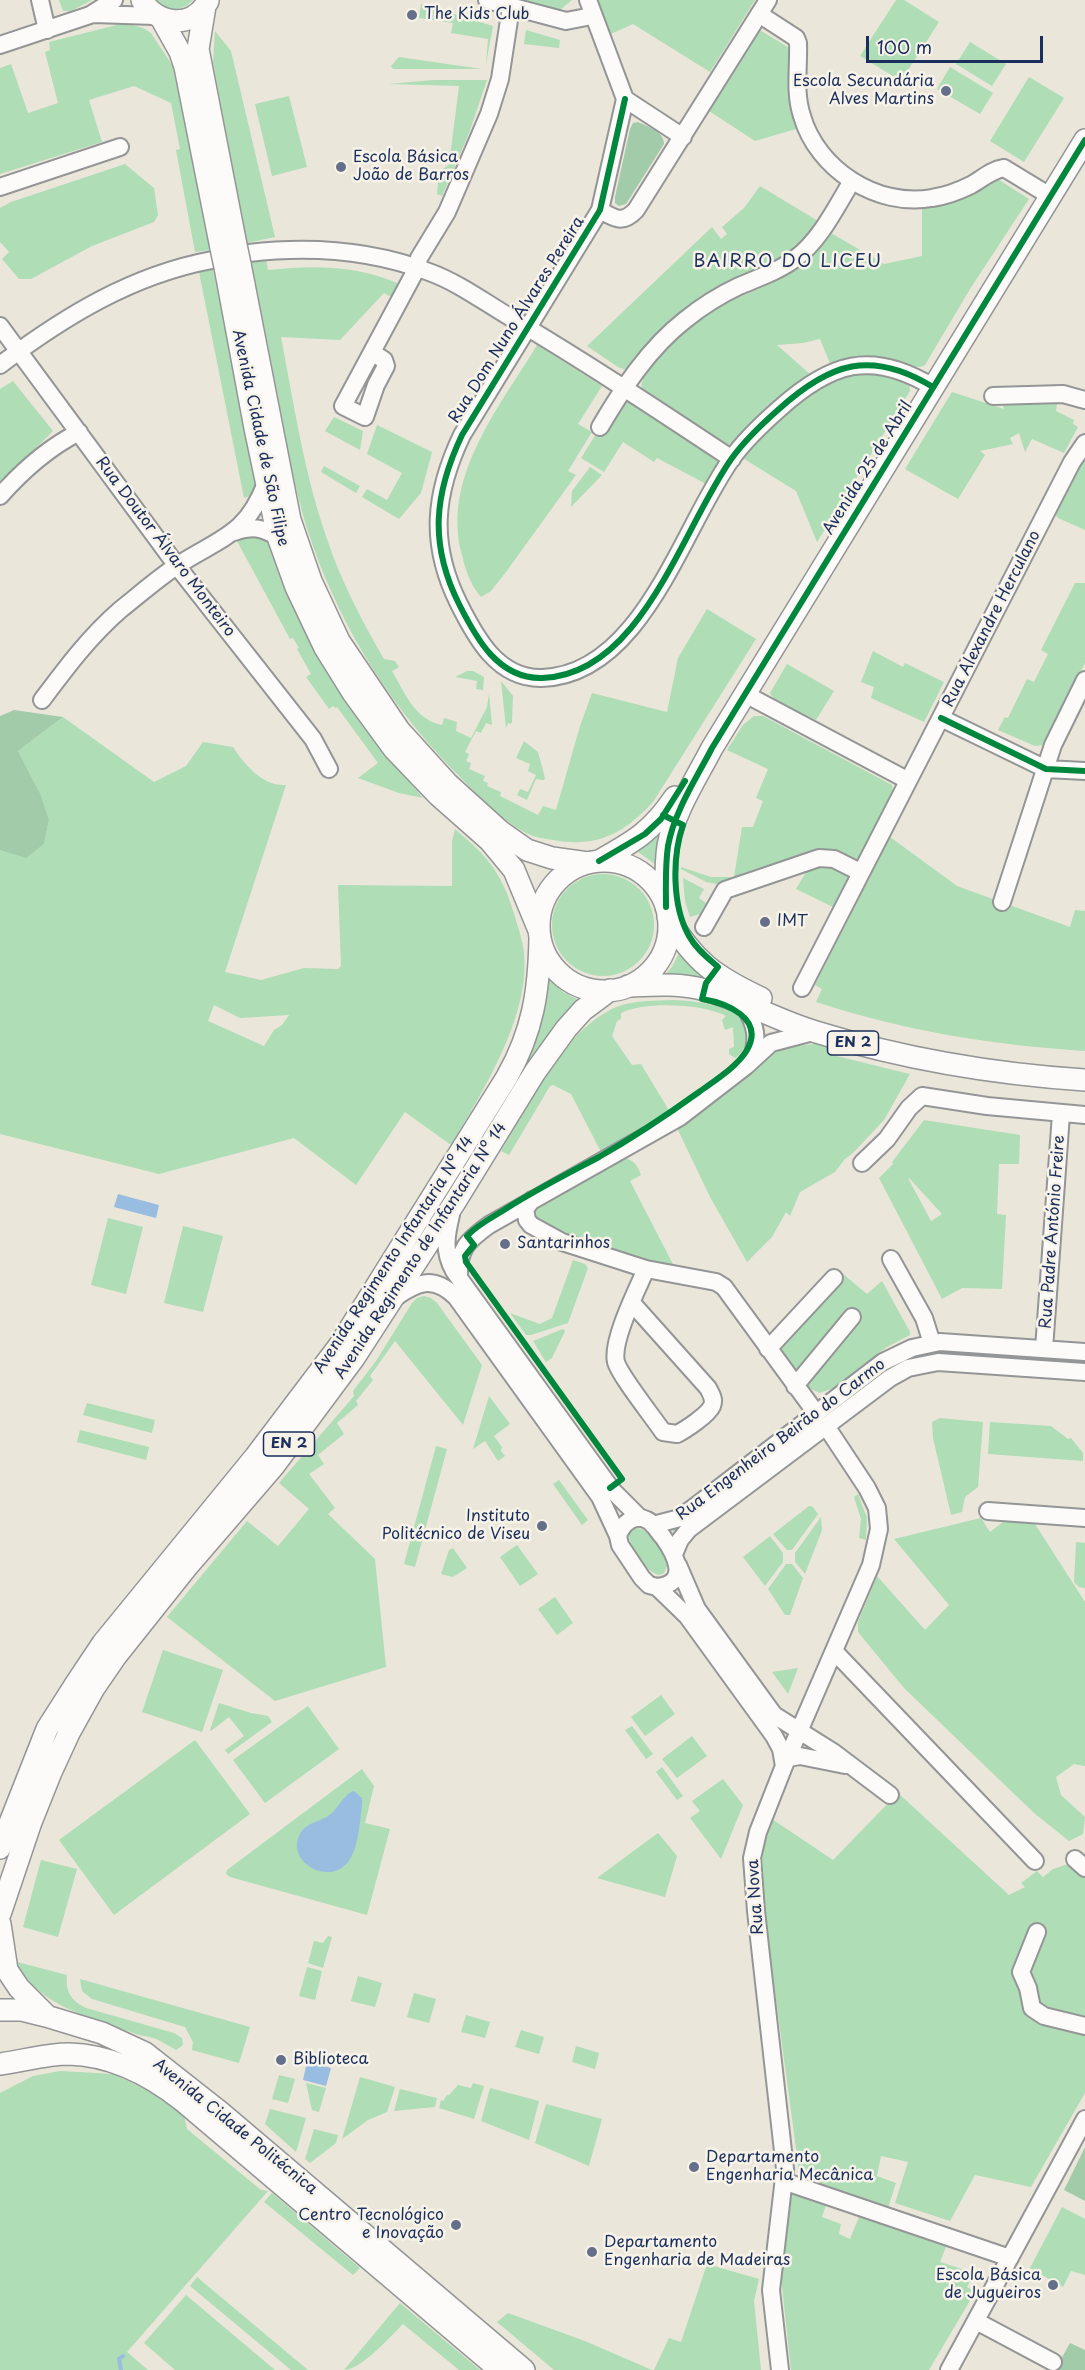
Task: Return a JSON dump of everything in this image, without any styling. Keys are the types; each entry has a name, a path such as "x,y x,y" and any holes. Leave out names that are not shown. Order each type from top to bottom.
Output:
{"main road":[{"path":"153,11 174,21 186,20 196,15 207,2"},
{"name":"Avenida Cidade de São Filipe","path":"207,2 198,50 266,483 278,537 297,587 325,648 353,693 387,740 409,765 438,795 490,841 504,858 520,884 539,933"},
{"name":"Avenida Cidade de São Filipe","path":"153,11 180,52 185,66 231,256 290,520 311,581 339,641 399,730 448,784 491,823 527,850 552,858 594,862"},
{"name":"Avenida 25 de Abril","path":"667,912 666,870 670,836 678,813 712,748 1085,140"},
{"name":"Avenida 25 de Abril","path":"594,862 638,839 661,819 692,771 712,748"},
{"name":"EN 2","path":"1085,1069 1013,1063 922,1048 842,1028 787,1010 715,975 682,942 662,896 649,879 632,867 611,861 594,862 573,868 558,880 546,896 540,914 539,933 545,954 558,972 576,984 596,990 689,986 707,990 813,1032 894,1054 966,1068 1085,1080"},
{"name":"EN 2","path":"619,988 651,970 662,955 667,936 667,912"},
{"name":"Avenida Regimento Infantaria Nº 14","path":"0,1848 47,1729 77,1682 104,1643 255,1457 339,1346 507,1077 525,1040 538,992 539,933"},
{"name":"Avenida Regimento de Infantaria Nº 14","path":"0,1914 27,1832 51,1772 94,1688 116,1656 179,1577 273,1467 354,1358 455,1202 535,1072 566,1029 583,1010 619,988"},
{"path":"0,1924 7,1970 19,1989 46,2016"},
{"name":"Avenida Cidade Politécnica","path":"0,2010 22,2010 46,2016 102,2033 145,2053 220,2112 524,2370"},
{"name":"Avenida Cidade Politécnica","path":"0,2064 70,2054 110,2061 130,2068 163,2086 500,2370"}],"street":[{"path":"40,0 47,30"},
{"path":"0,45 90,15 114,0"},
{"path":"487,0 566,21 590,8 625,99 682,137"},
{"path":"373,353 417,268 419,258 447,212 485,123 500,79 511,7"},
{"path":"600,210 617,220 622,220 632,214 763,7 796,38 798,43 798,101 807,130 835,168 852,181 888,196 911,199 929,198 950,194 997,169 1004,168 1050,196"},
{"path":"90,15 153,11"},
{"name":"Rua Dom Nuno Álvares Pereira","path":"625,99 600,210 462,435 451,458 439,507 440,546 454,594 469,623 497,662 532,678 556,677 582,669 612,648 624,637 652,597 732,459 770,417 810,384 840,369 854,365 887,366 918,378 933,387"},
{"path":"0,186 120,147"},
{"path":"600,427 623,388 663,340 684,321 722,295 796,258 807,248 826,223 852,181"},
{"path":"0,365 19,350 109,294 150,276 231,256 305,249 334,251 390,261 443,278 529,329 732,459"},
{"name":"Rua Doutor Álvaro Monteiro","path":"0,326 177,566 313,739 329,769"},
{"path":"993,396 1063,394 1085,400"},
{"path":"0,496 36,459 59,442 79,432"},
{"name":"Rua Alexandre Herculano","path":"802,988 907,780 1079,459 1085,443"},
{"path":"42,700 89,639 119,611 177,566 233,532 254,511 266,483"},
{"path":"233,532 259,527 278,537"},
{"path":"1002,902 1053,745 1085,681"},
{"path":"745,694 907,780"},
{"path":"941,718 1046,769 1085,771"},
{"path":"704,927 723,892 758,879 819,858 834,859 860,872"},
{"path":"744,1005 755,1026 756,1042 750,1063"},
{"path":"459,1277 460,1255 465,1245 489,1225 680,1117 750,1063 771,1043 813,1032"},
{"path":"862,1163 888,1139 909,1108 922,1096 987,1106 1085,1115"},
{"name":"Rua Padre António Freire","path":"1044,1349 1061,1114"},
{"name":"Rua Nova","path":"532,1200 525,1209 527,1220 537,1230 562,1242 646,1269 716,1282 724,1287 821,1420 878,1508 879,1529 871,1565 786,1762 758,1832 752,1858 784,2158 771,2289 780,2370"},
{"path":"455,1202 445,1243 448,1259 459,1277 616,1494 647,1521 676,1560 698,1609 774,1715 834,1752 890,1795"},
{"path":"891,1259 924,1318 932,1343"},
{"path":"632,1304 708,1388 713,1397 712,1406 708,1412 677,1434 663,1432 616,1361 618,1340 632,1304 646,1269"},
{"path":"768,1349 834,1278"},
{"path":"393,1299 420,1283 442,1285 456,1297 600,1497 620,1545 638,1573 649,1585 657,1587 687,1616 765,1722 786,1762 800,1756 855,1768"},
{"path":"795,1386 852,1317"},
{"name":"Rua Engenheiro Beirão do Carmo","path":"657,1587 675,1578 680,1540 689,1529 821,1420 884,1362 912,1348 932,1343 1085,1352"},
{"name":"Rua Engenheiro Beirão do Carmo","path":"647,1521 680,1518 821,1420 908,1368 938,1362 1085,1372"},
{"path":"988,1511 1085,1518"},
{"path":"618,1536 625,1524 647,1521"},
{"path":"834,1651 1035,1861"},
{"path":"1037,1932 1021,1972 1028,1988 1032,2008 1044,2016 1085,2026"},
{"path":"949,2370 1085,2119"},
{"path":"783,2181 1010,2258"},
{"path":"975,2321 1053,2362"}],"green space":[{"path":"59,0 92,0 71,11 63,11"},
{"path":"156,0 193,0 184,7 174,9 165,7"},
{"path":"523,0 572,0 561,9 555,9"},
{"path":"597,0 755,0 710,72 633,24 611,34"},
{"path":"896,0 904,0 939,22 901,81 860,56"},
{"path":"421,4 493,26 486,64 488,39 451,33 453,23 419,18"},
{"path":"125,23 151,33 174,68 210,250 195,252 176,150 180,149 171,103 134,86 89,100 102,142 0,174 0,68 11,64 28,113 58,103 45,52 50,50 49,42"},
{"path":"758,29 791,49 788,97 796,129 755,141 706,109"},
{"path":"526,30 560,40 559,48 524,44"},
{"path":"215,31 231,51 275,237 247,243 213,63"},
{"path":"970,42 1006,64 992,86 956,64"},
{"path":"399,57 482,69 393,69 391,66"},
{"path":"950,67 993,93 980,114 937,89"},
{"path":"1029,77 1064,98 1024,162 990,141"},
{"path":"433,80 487,80 469,133 442,196 437,194 439,171 449,165 459,86 389,84"},
{"path":"289,96 307,167 272,176 255,104"},
{"path":"638,122 658,133 664,144 626,204 619,206 615,203 615,197 630,129 633,123"},
{"path":"125,164 154,188 158,215 154,222 92,246 31,279 19,279 2,259 9,252 0,242 0,208 11,202"},
{"path":"996,178 1029,199 970,289 925,365 915,367 889,358 870,356 850,359 831,366 820,339 777,345 811,375 731,447 723,447 642,388 643,379 660,355 700,319 721,305 772,283 789,273 811,255 831,233 884,264 922,256 922,206"},
{"path":"760,186 818,221 803,239 765,269 680,319 661,333 647,345 626,370 587,346 712,227 721,239 727,234 722,227 744,208"},
{"path":"266,259 268,270 303,267 336,268 386,278 402,285 395,299 384,293 340,340 281,337 312,489 327,539 345,585 384,659 395,661 399,667 392,671 406,696 425,718 442,725 444,718 457,722 456,731 471,738 487,707 489,694 492,725 486,723 481,733 476,731 465,752 469,754 466,761 471,763 469,769 485,776 483,781 488,783 487,786 501,792 500,796 538,815 543,806 556,810 592,693 667,712 678,658 707,609 756,639 653,802 620,830 596,840 569,842 536,837 517,828 485,803 439,755 416,729 375,672 357,642 326,579 299,499 251,262"},
{"path":"213,269 256,482 252,493 244,498 199,272"},
{"path":"537,345 602,386 578,424 592,432 568,471 576,475 506,572 491,591 481,597 474,588 465,566 458,526 460,499 466,471 491,419"},
{"path":"873,371 909,382 910,391 817,542 796,491 741,457 786,410 813,390 841,376"},
{"path":"13,381 53,431 0,484 0,389"},
{"path":"952,392 1004,409 1002,403 1058,399 1056,411 1074,420 1073,424 1078,427 1064,453 1032,439 1025,452 1019,433 1010,438 1013,444 980,451 985,455 958,499 905,469"},
{"path":"627,400 719,458 719,464 708,485 657,458 654,462 623,442 604,472 581,458 594,437"},
{"path":"334,417 363,431 360,450 325,431"},
{"path":"377,425 432,452 421,493 399,519 362,497 367,489 387,500 402,473 367,454"},
{"path":"1082,461 1085,461 1085,530 1058,518 1054,513"},
{"path":"324,466 360,486 356,493 321,472"},
{"path":"590,467 602,475 571,507 572,491"},
{"path":"255,534 267,540 304,626 337,688 367,731 423,798 399,793 358,778 378,763 337,707 333,706 329,709 306,677 311,674 297,649 299,648 293,638 290,639 237,541 247,535"},
{"path":"1075,583 1085,583 1085,663 1043,745 1035,746 998,730 1005,717 1008,718 1027,679 1034,682 1048,654 1041,650"},
{"path":"873,651 903,667 905,663 944,682 924,722 871,698 874,687 861,682"},
{"path":"787,664 834,691 816,720 783,705 770,693"},
{"path":"467,671 473,671 484,677 483,690 476,689 477,681 455,677"},
{"path":"501,681 513,696 512,722 508,723 506,728"},
{"path":"14,710 63,717 18,751 41,795 49,820 44,844 26,858 0,850 0,716"},
{"path":"754,716 763,716 892,785 893,792 856,866 806,854 758,868 717,884 706,882 681,869 681,867 711,877 734,877 742,827 753,827 763,801 756,798 768,769 727,750 743,725"},
{"path":"63,717 154,782 186,766 203,742 233,747 255,773 270,782 286,785 225,972 261,980 304,968 338,969 341,966 338,885 452,886 452,841 455,829 472,844 492,867 510,900 523,944 524,978 512,1028 501,1054 451,1145 405,1112 356,1185 294,1138 159,1174 0,1134 0,850 26,857 44,844 49,820 41,795 18,751","holes":["214,1005 240,1018 289,1015 282,1025 274,1030 264,1046 208,1021"]},
{"path":"524,741 538,752 545,778 544,780 536,779 527,800 517,795 520,789 528,792 536,775 528,771 530,764 516,758"},
{"path":"662,826 659,867 638,852"},
{"path":"890,837 957,886 1070,927 1075,910 1085,911 1085,1051 982,1041 916,1029 816,1002 822,989 815,985"},
{"path":"825,861 851,875 835,908 796,889 808,869"},
{"path":"603,874 623,877 632,882 646,896 651,905 654,925 651,945 646,954 632,968 623,973 603,976 583,973 574,968 560,954 555,945 552,925 555,905 560,896 574,882 583,877"},
{"path":"683,878 704,889 699,898 706,903 700,914 690,917 685,901"},
{"path":"680,951 724,988 662,978 672,967"},
{"path":"547,977 563,992 581,1001 536,1065 525,1058"},
{"path":"673,1000 720,1007 740,1018 746,1027 747,1038 742,1052 735,1058 729,1054 729,1049 734,1047 733,1027 725,1030 722,1020 726,1016 716,1012 689,1007 659,1006 631,1009 621,1013 621,1019 617,1021 612,1036 632,1065 641,1064 670,1112 601,1152 571,1094 553,1085 550,1086 509,1155 501,1151 547,1073 576,1036 592,1021 625,1004"},
{"path":"815,1044 828,1046 828,1054 910,1074 884,1120 835,1172 800,1192 790,1216 786,1212 772,1237 747,1262 710,1197 677,1128 708,1107 766,1056 788,1047"},
{"path":"924,1120 1020,1135 1019,1164 999,1164 997,1214 1006,1215 1002,1289 962,1288 942,1299 879,1178 893,1164 892,1162","holes":["909,1178 942,1214 931,1221"]},
{"path":"625,1158 633,1162 641,1175 630,1181 676,1270 541,1230 529,1211"},
{"path":"108,1218 143,1227 126,1294 91,1285"},
{"path":"183,1226 223,1236 203,1312 164,1303"},
{"path":"573,1260 585,1264 588,1268 568,1323 526,1335 510,1313 540,1324 552,1318"},
{"path":"843,1274 867,1294 882,1281 910,1335 887,1347 834,1388 819,1393 804,1385 798,1372 794,1371 777,1348 778,1342"},
{"path":"424,1296 437,1303 482,1365 463,1425 395,1341 370,1376 373,1380 356,1401 358,1405 337,1423 344,1434 318,1455 324,1464 309,1474 335,1508 328,1514 375,1559 386,1667 275,1701 167,1617 247,1521 278,1546 309,1509 279,1483 354,1396 353,1391 376,1361 412,1303"},
{"path":"563,1329 565,1331 552,1358 546,1362 533,1341"},
{"path":"938,1349 1085,1358 1085,1364 938,1355 909,1360 879,1376 675,1533 672,1531 886,1369 904,1357"},
{"path":"489,1396 510,1424 494,1436 505,1456 498,1461 485,1441 473,1449"},
{"path":"87,1403 155,1420 152,1433 83,1415"},
{"path":"940,1418 983,1422 978,1487 965,1497 962,1512 951,1515 933,1438 932,1422"},
{"path":"990,1422 1051,1426 1068,1439 1071,1438 1083,1453 1083,1461 988,1454"},
{"path":"80,1430 149,1447 146,1460 77,1442"},
{"path":"436,1446 447,1449 415,1567 404,1564"},
{"path":"559,1480 588,1520 582,1525 553,1484"},
{"path":"858,1494 867,1518 866,1540 859,1538 861,1519 854,1497"},
{"path":"809,1506 813,1507 818,1514 792,1550 787,1550 773,1534"},
{"path":"821,1517 822,1530 805,1574 795,1562 795,1553"},
{"path":"981,1518 990,1532 1007,1519 1033,1521 1085,1602 1085,1766 1074,1764 1056,1777 1061,1795 1085,1817 1083,1834 1069,1841 1034,1813 904,1688 858,1632 858,1622 877,1576 925,1630 949,1605 894,1539"},
{"path":"636,1528 651,1536 660,1548 667,1566 664,1573 659,1575 654,1573 635,1552 629,1534"},
{"path":"770,1536 783,1553 783,1562 765,1586 743,1557"},
{"path":"1076,1542 1085,1543 1085,1588 1079,1587 1074,1582"},
{"path":"517,1545 538,1574 520,1586 500,1557"},
{"path":"453,1548 467,1568 453,1577 441,1574 449,1550"},
{"path":"786,1564 792,1564 803,1578 790,1615 785,1615 768,1589"},
{"path":"555,1597 573,1623 557,1635 538,1609"},
{"path":"163,1650 223,1670 202,1732 142,1712"},
{"path":"798,1668 788,1694 772,1672"},
{"path":"661,1695 675,1714 645,1736 631,1717"},
{"path":"219,1703 268,1716 272,1722 228,1754 225,1750 244,1736 229,1717 210,1730"},
{"path":"308,1706 339,1749 265,1803 233,1760"},
{"path":"632,1726 653,1754 646,1759 625,1730"},
{"path":"692,1736 707,1756 677,1778 662,1759"},
{"path":"195,1740 250,1814 114,1915 59,1840"},
{"path":"662,1767 683,1796 677,1800 656,1772"},
{"path":"362,1769 374,1786 365,1823 390,1829 367,1915 226,1874 227,1870"},
{"path":"723,1779 743,1805 721,1859 690,1818 700,1811 692,1801"},
{"path":"898,1793 1009,1895 1025,1887 1021,1883 1037,1871 1043,1877 1053,1869 1074,1862 1085,1872 1085,2093 1031,2187 975,2175 950,2221 895,2203 908,2162 881,2156 877,2176 896,2183 887,2211 800,2178 761,1888 762,1854 772,1819 833,1860"},
{"path":"658,1833 677,1856 665,1897 597,1878"},
{"path":"41,1860 77,1869 58,1937 23,1927"},
{"path":"328,1936 332,1937 323,1968 308,1963 314,1941 323,1943"},
{"path":"17,1962 67,1975 68,1991 81,2005 174,2033 182,2038 183,2045 176,2050 156,2039 100,2022 66,2008 37,1989 25,1977"},
{"path":"307,1967 322,1971 315,2000 299,1996"},
{"path":"358,1976 382,1983 375,2007 351,2001"},
{"path":"80,1979 250,2027 239,2063 192,2050 193,2042 185,2027 92,1999 82,1991"},
{"path":"414,1993 436,1999 429,2023 407,2017"},
{"path":"466,2015 490,2022 485,2038 461,2032"},
{"path":"521,2030 544,2037 539,2054 515,2047"},
{"path":"576,2046 599,2053 595,2069 572,2062"},
{"path":"60,2071 114,2074 152,2093 184,2116 187,2129 261,2190 268,2191 127,2352 148,2370 0,2370 0,2093 33,2076"},
{"path":"279,2075 295,2079 288,2103 272,2099"},
{"path":"360,2077 395,2087 387,2112 368,2120 342,2139"},
{"path":"306,2083 326,2088 319,2112 312,2110"},
{"path":"473,2083 484,2086 474,2119 439,2108 441,2100 443,2101 458,2085 471,2088"},
{"path":"490,2088 539,2101 529,2140 481,2121"},
{"path":"400,2089 437,2098 435,2107 394,2111"},
{"path":"546,2104 602,2119 589,2166 535,2143"},
{"path":"270,2109 306,2118 296,2152 265,2124"},
{"path":"314,2129 338,2135 336,2143 310,2163 305,2159"},
{"path":"1085,2147 1085,2201 1064,2190"},
{"path":"792,2189 827,2202 822,2217 841,2224 839,2234 850,2239 861,2212 947,2244 940,2262 974,2273 967,2287 975,2292 929,2370 791,2370 782,2286 782,2252 789,2192"},
{"path":"272,2193 360,2268 353,2275 264,2202"},
{"path":"1062,2207 1085,2219 1085,2275 1071,2271 1063,2287 1030,2268"},
{"path":"707,2264 759,2279 754,2301 761,2370 654,2370 669,2338 681,2342"},
{"path":"197,2277 308,2370 291,2370 190,2286"},
{"path":"186,2295 275,2370 175,2370 144,2343"},
{"path":"400,2303 480,2370 459,2370 403,2324 367,2359 351,2369 344,2370"},
{"path":"508,2313 585,2341 652,2370 554,2370 497,2322"},
{"path":"1070,2343 1085,2350 1085,2370 1055,2370"}],"water":[{"path":"118,1194 159,1205 156,1218 114,1207"},
{"path":"354,1791 362,1798 362,1804 352,1856 340,1869 330,1872 311,1867 303,1861 298,1852 297,1843 301,1832 307,1826 332,1813 350,1792"},
{"path":"307,2062 331,2068 326,2086 303,2080"}],"waterway":[{"path":"121,2370 119,2359 123,2356"}],"cycle path":[{"path":"625,99 600,210 462,435 446,478 439,519 439,540 443,561 459,604 481,643 490,654 513,672 526,677 542,678 577,671 607,652 633,626 656,593 714,487 737,451 773,415 816,381 852,366 870,365 890,368 911,375 933,387"},
{"path":"666,907 666,861 671,833 686,796 712,748 1085,140"},
{"path":"941,718 1046,769 1085,771"},
{"path":"599,861 645,834 661,819 685,781"},
{"path":"610,1488 622,1479 466,1262 465,1256 474,1245 467,1236 480,1225 650,1126 725,1073 747,1050 751,1039 751,1029 747,1021 732,1008 702,999 706,983 718,967 695,945 683,924 676,881 677,852 683,825 663,815"}],"place":[{"name":"The Kids Club","path":"412,15"},
{"name":"Escola Secundária Alves Martins","path":"946,91"},
{"name":"Escola Básica João de Barros","path":"341,167"},
{"name":"IMT","path":"765,922"},
{"name":"Santarinhos","path":"505,1244"},
{"name":"Instituto Politécnico de Viseu","path":"542,1526"},
{"name":"Biblioteca","path":"281,2060"},
{"name":"Departamento Engenharia Mecânica","path":"694,2167"},
{"name":"Centro Tecnológico e Inovação","path":"456,2225"},
{"name":"Departamento Engenharia de Madeiras","path":"592,2252"},
{"name":"Escola Básica de Jugueiros","path":"1053,2285"}],"district":[{"name":"BAIRRO DO LICEU","path":"788,262"}]}
